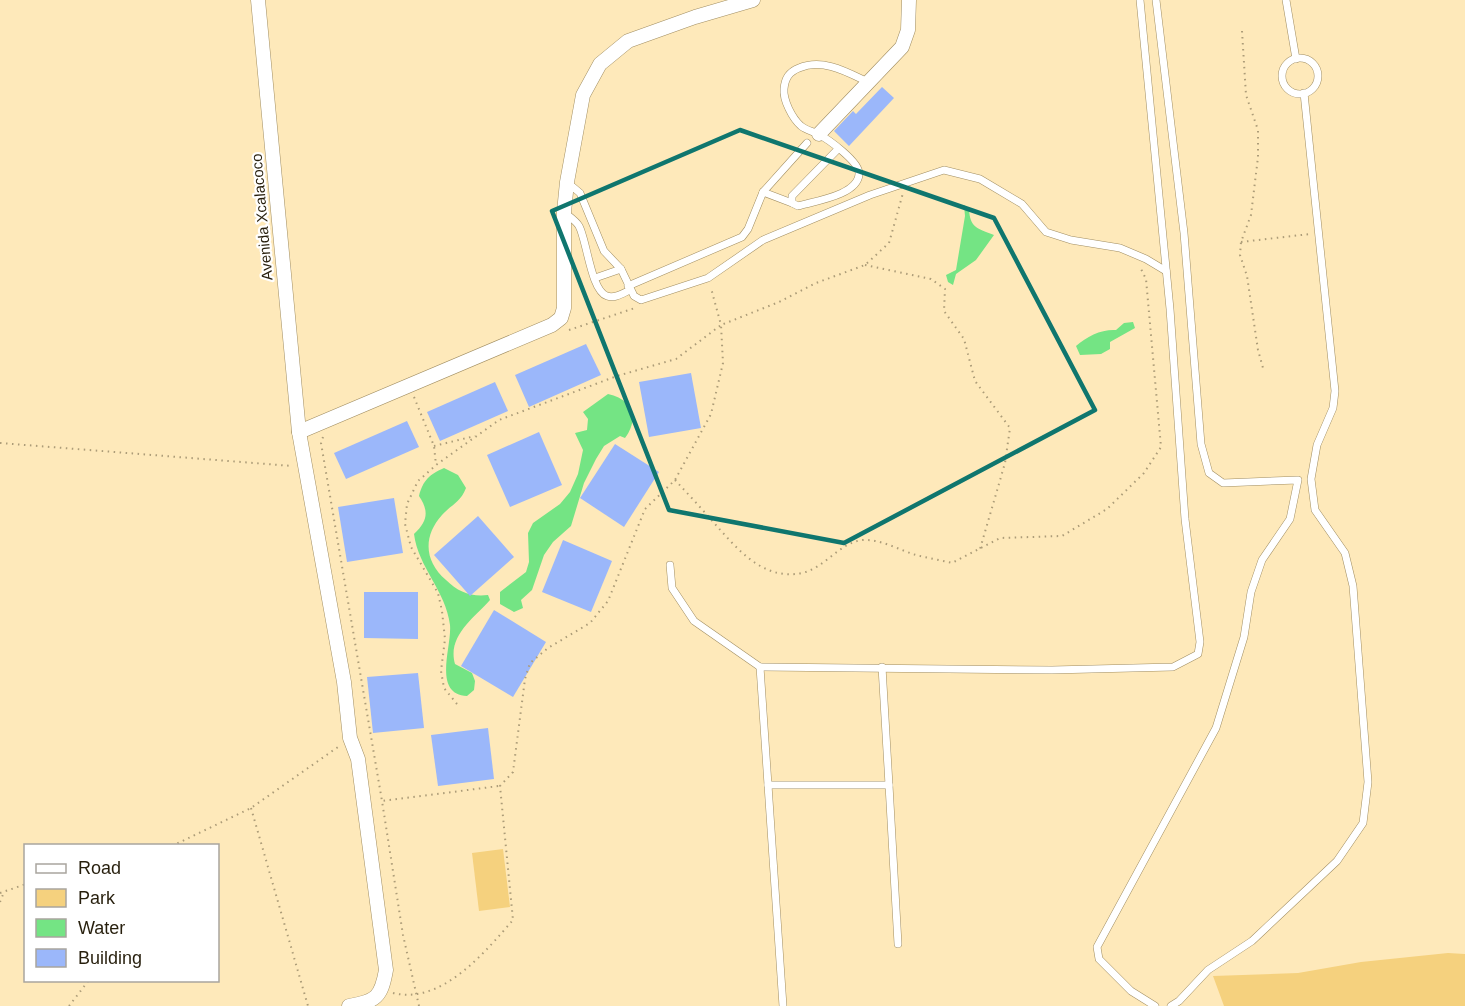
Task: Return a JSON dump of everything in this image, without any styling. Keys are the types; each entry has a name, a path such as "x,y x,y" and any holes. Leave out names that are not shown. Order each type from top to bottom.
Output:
{"street":[{"name":"Avenida Xcalacoco","path":"258,0 299,432 344,682 351,738 358,759 386,970 382,988"},
{"path":"299,432 552,325 561,318 564,308 564,212 567,182 584,95 600,64 628,41 695,17 753,0"},
{"path":"819,134 902,47 908,30 909,0"},
{"path":"349,1006 370,1002 382,988"}],"lane":[{"path":"670,565 672,588 694,621 760,667 1052,670 1173,667 1198,654 1200,642 1185,519 1166,271 1140,0"},
{"path":"1156,0 1184,233 1201,444 1209,473 1223,483 1311,479"},
{"path":"1286,0 1296,58"},
{"path":"1296,58 1312,63 1318,72 1314,88 1304,93 1299,94 1289,89 1283,80 1287,64 1296,58"},
{"path":"763,192 798,206 850,190 858,182 860,172 855,162 819,134 802,127 795,120 784,93 785,79 793,70 807,64 821,64 840,69 868,82"},
{"path":"1171,1006 1179,1001 1208,970 1251,941 1337,861 1363,823 1368,782 1353,586 1345,554 1315,510 1311,479 1317,445 1333,408 1335,391 1304,93"},
{"path":"564,212 578,225 601,292 608,297 616,297 629,288 742,237 748,229 763,192 807,143"},
{"path":"792,203 792,196 838,149"},
{"path":"567,182 580,193 604,251 621,269 634,296 641,300 708,278 763,240 870,195 944,170 980,178 1022,204 1046,232 1071,240 1120,248 1166,271"},
{"path":"595,278 621,269"},
{"path":"1155,1006 1131,991 1099,959 1098,947 1216,728 1244,637 1251,592 1262,560 1290,519 1298,480"},
{"path":"760,667 783,1006"},
{"path":"882,667 898,944"},
{"path":"768,785 889,784"}],"path":[{"path":"1242,31 1246,95 1258,130 1258,157 1251,215 1241,242 1240,255 1247,276 1258,350 1263,368"},
{"path":"457,704 444,688 441,671 445,639 438,593 411,547 405,524 407,504 418,481 436,465 499,420 616,375 676,359 721,325 779,302 816,283 865,265 889,243 904,188"},
{"path":"1241,242 1318,234"},
{"path":"865,265 931,279 945,289 944,310 964,339 975,381 1010,428 1005,463 980,549"},
{"path":"675,480 752,562 778,574 803,573 823,564 844,548 862,540 884,543 916,555 952,563 1000,538 1062,536 1107,509 1144,473 1161,447 1146,279 1138,265"},
{"path":"382,801 500,786 513,772 525,680 530,663 548,648 590,623 608,601 645,509 675,480 711,414 723,363 721,325 710,282"},
{"path":"565,331 643,305"},
{"path":"413,395 434,446 436,465"},
{"path":"324,434 321,442 403,935 419,1006"},
{"path":"434,446 477,436"},
{"path":"0,443 304,467"},
{"path":"176,844 251,808 351,738"},
{"path":"382,988 396,994 429,993 476,961 513,920 500,786"},
{"path":"251,808 308,1006"},
{"path":"0,893 24,885"},
{"path":"0,902 4,892"},
{"path":"69,1006 88,982"}],"highlighted area":[{"path":"740,130 994,218 1095,410 844,543 669,510 552,211"}],"green space":[{"path":"503,849 510,907 479,911 472,853"},
{"path":"1448,953 1465,954 1465,1006 1224,1006 1213,976 1298,973 1361,962"}],"water":[{"path":"964,205 969,209 971,220 976,227 994,235 976,260 956,274 953,285 948,282 946,275 956,270 965,216"},
{"path":"1133,322 1135,328 1110,342 1110,349 1101,354 1080,355 1076,346 1085,339 1100,332 1116,330 1124,323"},
{"path":"608,394 623,400 631,410 633,417 630,431 625,438 620,436 604,446 584,483 571,526 553,542 544,555 532,590 521,600 523,608 514,612 500,604 500,592 526,572 529,562 528,533 533,523 560,504 570,492 578,474 583,450 575,433 587,430 588,419 583,412"},
{"path":"444,468 458,475 466,488 436,523 429,540 430,557 439,573 455,588 465,593 488,595 490,600 464,628 455,645 455,664 472,673 475,681 474,690 467,696 456,693 450,687 447,678 450,625 443,601 421,557 414,534 426,516 419,496 423,486 431,475"}],"building":[{"path":"882,87 894,98 849,146 834,131 853,111 856,114"},
{"path":"586,344 601,375 529,407 515,375"},
{"path":"691,373 701,428 649,437 639,382"},
{"path":"495,382 508,411 440,441 427,412"},
{"path":"407,421 419,447 346,479 334,453"},
{"path":"539,432 562,485 510,507 487,455"},
{"path":"615,444 659,472 624,527 580,498"},
{"path":"394,498 403,553 347,562 338,507"},
{"path":"478,516 514,557 470,596 434,555"},
{"path":"563,540 612,561 591,612 542,592"},
{"path":"364,592 418,592 418,639 364,638"},
{"path":"494,610 546,642 513,697 461,666"},
{"path":"418,673 424,728 373,733 367,677"},
{"path":"488,728 494,779 438,786 431,735"}]}
